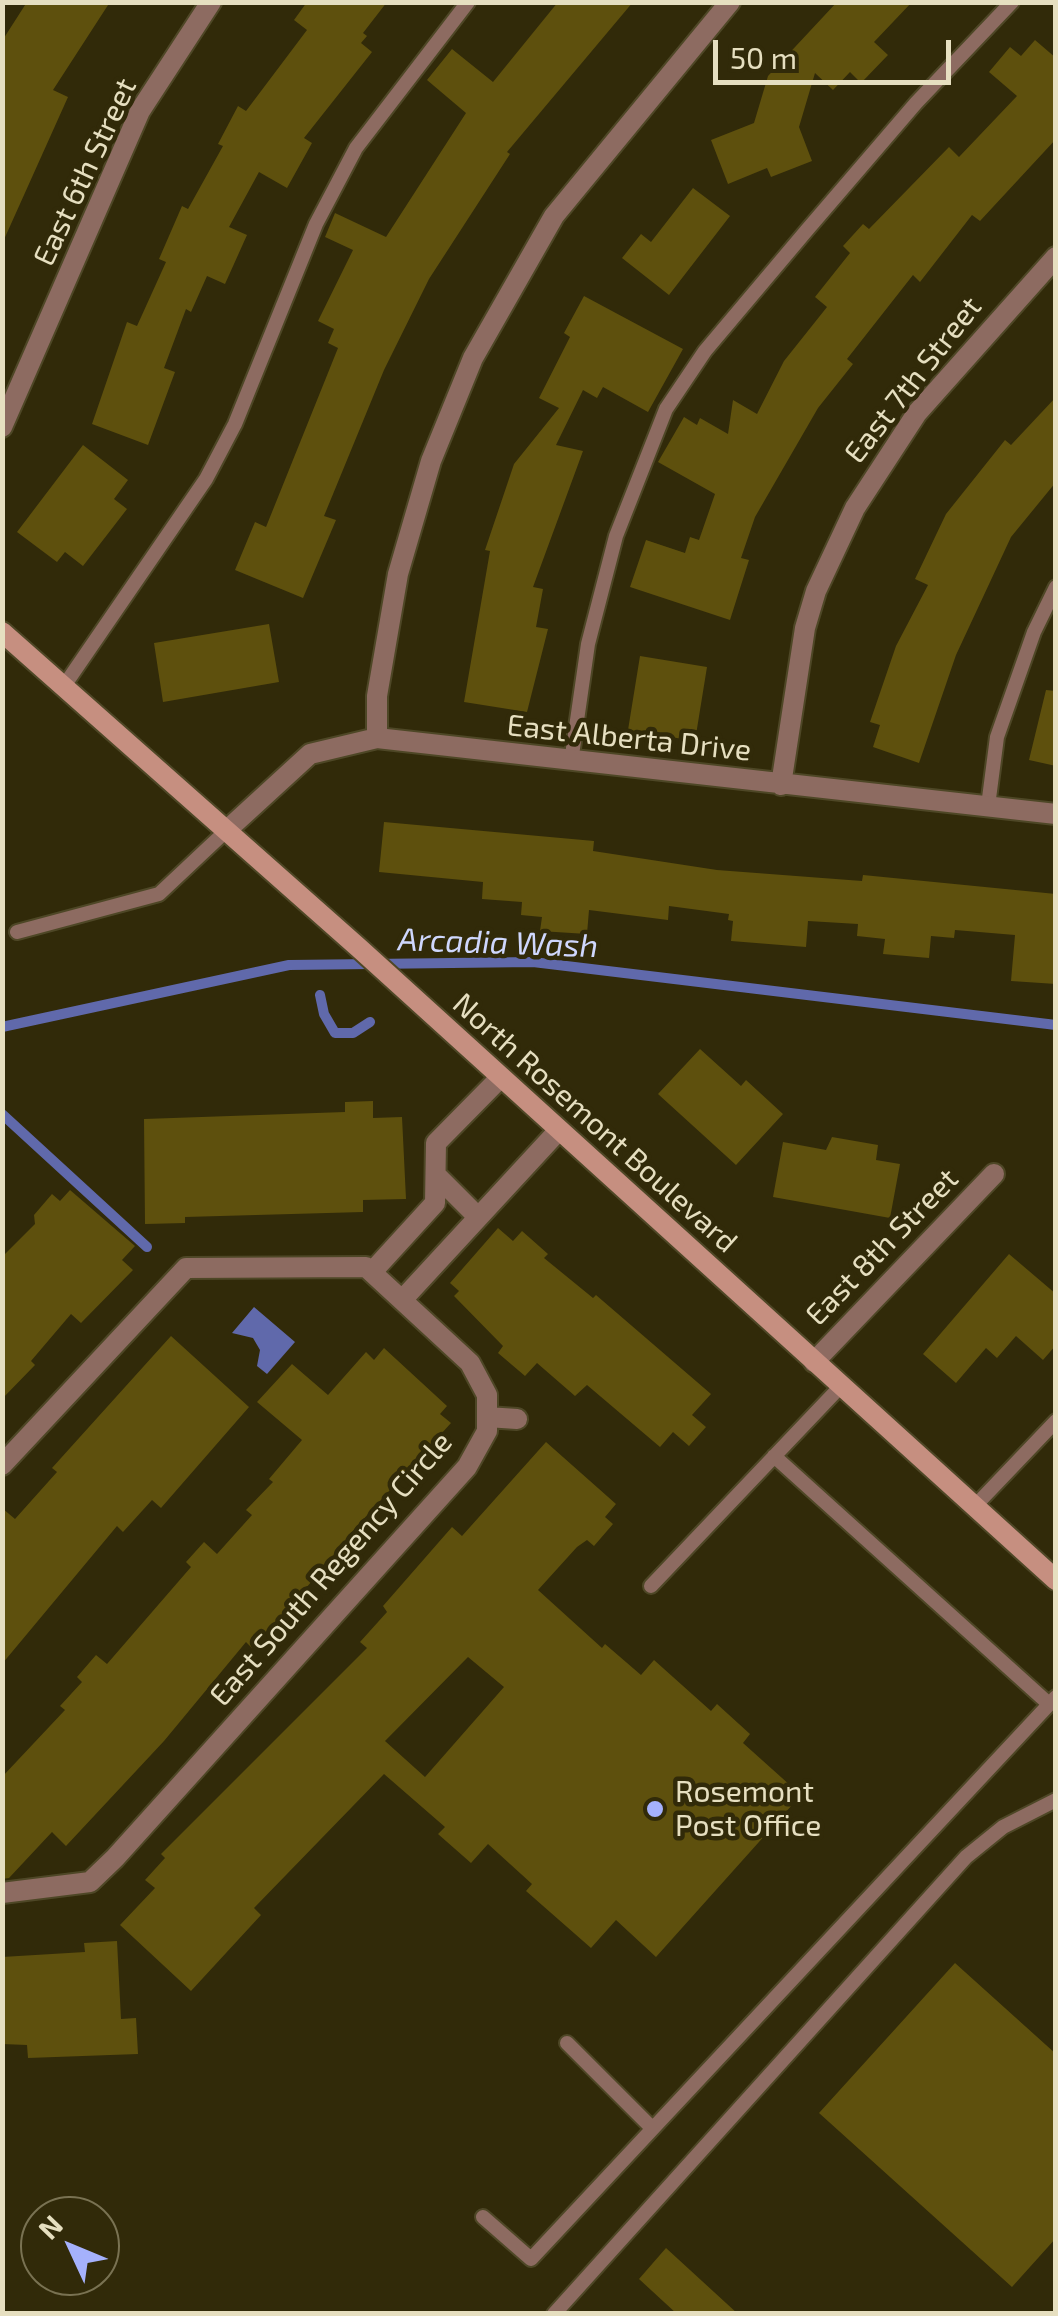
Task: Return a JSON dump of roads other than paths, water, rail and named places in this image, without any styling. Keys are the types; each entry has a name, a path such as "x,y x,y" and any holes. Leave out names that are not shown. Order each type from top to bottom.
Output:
{"street":[{"name":"East 6th Street","path":"2,427 140,111 210,2"},
{"path":"377,738 379,678 398,574 431,461 473,358 554,216 730,2"},
{"name":"East 7th Street","path":"781,785 805,628 816,591 855,508 918,413 1056,258"},
{"name":"North Rosemont Boulevard","path":"3,632 359,948 1056,1580"},
{"name":"East Alberta Drive","path":"226,831 310,754 377,738 1056,814"},
{"path":"2,1465 186,1268 366,1267 372,1272 435,1203 436,1144 500,1078"},
{"path":"403,1299 559,1130"},
{"name":"East 8th Street","path":"814,1362 994,1174"},
{"path":"436,1175 478,1217"},
{"name":"East South Regency Circle","path":"2,1893 90,1882 468,1467 488,1431 482,1378 372,1272"},
{"path":"487,1417 516,1418"}],"lane":[{"path":"64,686 206,479 235,424 316,224 356,148 468,2"},
{"path":"571,762 588,644 616,536 666,409 705,351 807,230 916,103 1012,2"},
{"path":"988,806 997,737 1034,632 1056,587"},
{"path":"17,932 159,894 226,831"},
{"path":"651,1586 841,1386"},
{"path":"976,1506 1056,1421"},
{"path":"483,2217 531,2259 1052,1700 774,1456"},
{"path":"554,2314 966,1857 1003,1828 1056,1800"},
{"path":"567,2043 652,2128"}],"water":[{"path":"254,1307 295,1342 267,1374 257,1366 260,1350 253,1338 232,1333"}],"waterway":[{"name":"Arcadia Wash","path":"2,1027 289,965 533,962 1056,1025"},
{"path":"320,995 324,1014 335,1033 353,1033 370,1022"},
{"path":"2,1114 147,1247"}],"place":[{"name":"Rosemont Post Office","path":"655,1809"}]}
